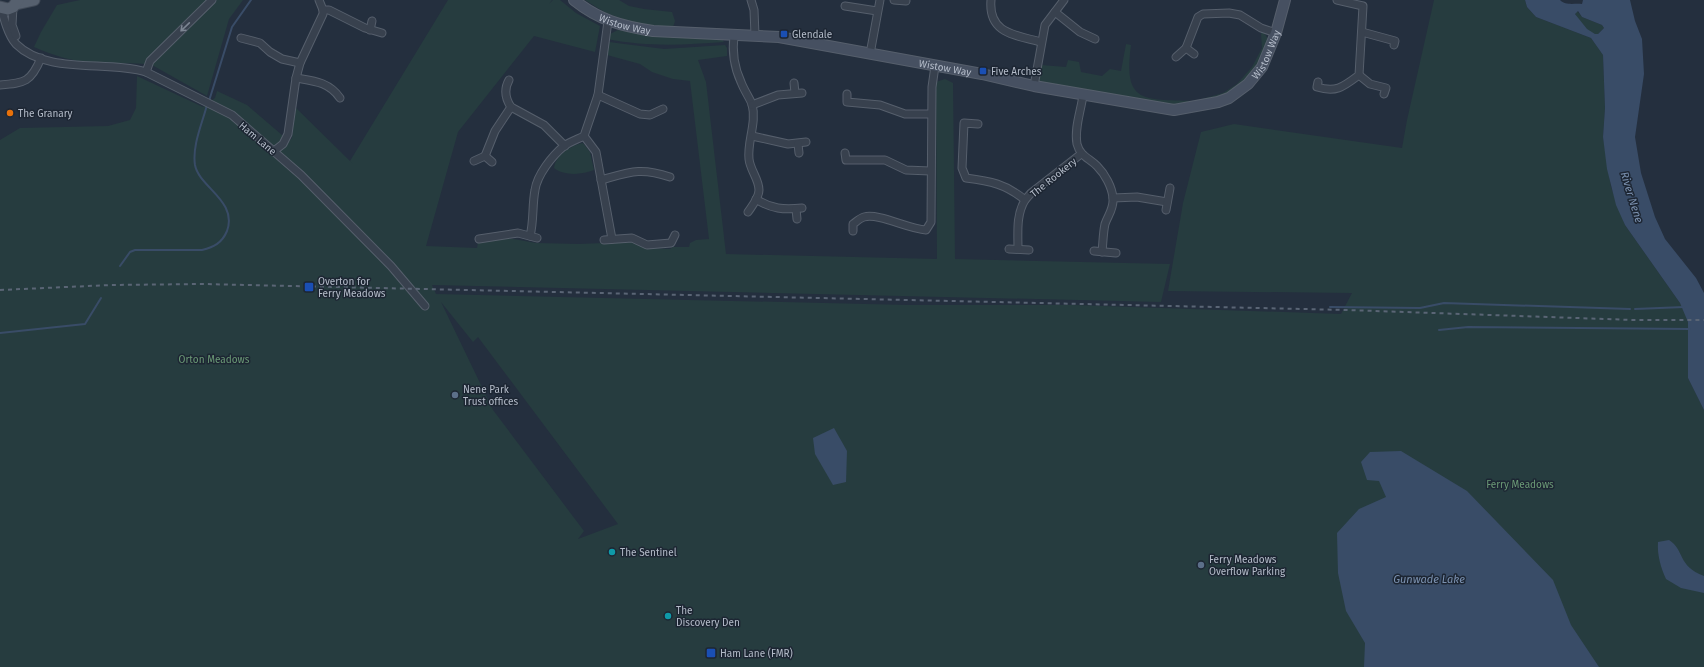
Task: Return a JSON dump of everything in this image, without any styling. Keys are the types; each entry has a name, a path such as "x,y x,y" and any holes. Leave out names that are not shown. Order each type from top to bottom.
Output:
{"main road":[{"path":"0,7 8,9 16,4 34,0"}],"street":[{"path":"146,72 150,61 212,0"},
{"path":"274,151 283,144 288,134 296,78 300,63 323,10 319,0"},
{"name":"Wistow Way","path":"574,0 587,10 608,21 652,31 779,37 1082,95 1174,110 1218,102 1229,98 1248,84 1262,67 1276,33 1285,0"},
{"path":"751,0 754,10 754,35"},
{"path":"870,54 880,0"},
{"path":"894,0 906,1"},
{"path":"991,0 992,17 998,27 1005,32 1041,42"},
{"path":"1034,86 1045,25 1064,0"},
{"path":"1318,82 1316,87 1329,90 1343,87 1359,75 1364,3 1337,0"},
{"name":"Ham Lane","path":"16,4 12,17 14,32 21,42 41,58"},
{"path":"845,6 877,11"},
{"name":"Ham Lane","path":"0,7 8,30 16,44 31,55 57,62 86,66 133,68 146,72 232,115 301,175 392,266 426,306"},
{"path":"323,10 329,10 370,30 382,33"},
{"path":"1055,12 1080,32 1095,39"},
{"path":"1176,57 1186,48 1198,17 1203,14 1240,15 1262,28 1276,33"},
{"path":"370,30 372,21"},
{"path":"479,238 518,233 534,237 535,189 538,180 565,146 584,136 598,95 608,21"},
{"path":"1362,32 1395,41"},
{"path":"734,35 733,54 740,80 752,105 752,136 748,147 749,160 758,183 759,192 748,212"},
{"path":"241,38 260,43 270,52 282,59 300,63"},
{"path":"1186,48 1194,54"},
{"path":"0,85 22,83 26,81 34,73 41,58"},
{"path":"851,225 864,217 881,218 917,230 926,230 931,222 931,114 932,87 936,66"},
{"path":"1359,75 1370,84 1386,89"},
{"path":"296,78 322,82 337,88 340,98"},
{"path":"509,80 506,92 508,102 511,106 544,125 565,146"},
{"path":"752,105 778,95 799,93 794,83"},
{"path":"598,95 640,114 650,115 663,109"},
{"name":"The Rookery","path":"1082,95 1076,128 1077,143 1081,154 1097,165 1105,176 1113,198"},
{"path":"847,101 880,106 905,114 931,114"},
{"path":"474,161 485,156 495,131 511,106"},
{"name":"The Rookery","path":"978,124 964,123 962,168 966,178 993,181 1009,189 1025,200"},
{"path":"584,136 596,152 608,239 632,238 647,245 659,245 671,243 675,235"},
{"path":"752,136 778,143 798,144 806,142"},
{"path":"798,144 799,153"},
{"name":"The Rookery","path":"1018,249 1018,218 1025,200 1031,193 1081,154"},
{"path":"485,156 492,162"},
{"path":"846,160 885,160 906,170 930,171"},
{"path":"601,180 627,172 639,171 656,172 670,177"},
{"path":"1166,210 1170,188"},
{"path":"1102,252 1104,231 1106,222 1112,213 1113,198 1137,197 1167,202"},
{"path":"756,199 766,206 779,209 799,209 797,219"},
{"path":"1009,249 1029,250"},
{"path":"1094,251 1116,253"}],"green space":[{"path":"80,0 243,0 229,19 207,96 152,65 94,63 71,60 34,47 57,5"},
{"path":"448,0 552,0 549,4 553,0 560,0 576,13 600,26 595,52 534,36 458,132 426,246 477,248 478,243 508,238 536,243 579,244 629,242 650,248 670,249 673,247 689,247 690,243 696,240 709,239 690,81 673,79 652,72 640,64 607,55 609,42 664,49 725,45 727,48 727,56 698,60 706,82 726,254 937,259 936,82 945,79 953,83 955,259 1170,264 1161,302 432,285 436,294 908,305 1074,305 1341,314 1352,293 1168,291 1183,203 1201,132 1234,124 1402,148 1434,0 1525,0 1527,7 1536,17 1591,38 1603,55 1605,108 1603,137 1611,187 1625,225 1680,303 1688,322 1688,378 1704,410 1704,667 0,667 0,140 20,128 108,126 130,120 136,108 137,76 203,107 215,98 217,91 247,105 289,141 292,138 295,107 407,217 350,161","holes":["441,302 473,342 478,337 618,524 578,539 584,531 493,410"]},
{"path":"585,0 619,0 629,6 672,12 675,21 673,27 637,24 606,13"},
{"path":"1577,11 1582,17 1602,25 1604,28 1598,34 1590,32 1578,19 1575,12"},
{"path":"618,30 659,36 722,39 724,42 666,45 622,42 607,39 610,34"},
{"path":"1263,31 1268,39 1257,65 1246,81 1239,88 1223,98 1195,104 1195,101 1223,93 1237,84 1252,67 1262,48 1261,33"},
{"path":"1126,44 1131,45 1129,64 1130,78 1134,88 1140,94 1149,98 1161,100 1193,101 1193,105 1174,106 1040,83 1038,80 1041,65 1066,67 1068,60 1079,62 1081,72 1102,76 1110,69 1121,71"},
{"path":"583,143 590,152 594,170 573,174 558,171 554,168 560,155 574,146"}],"water":[{"name":"River Nene","path":"1525,0 1560,0 1567,4 1582,4 1583,0 1630,0 1635,21 1642,39 1644,74 1635,137 1641,173 1655,217 1665,239 1696,278 1704,293 1704,410 1688,378 1688,322 1680,303 1625,225 1616,205 1607,169 1603,137 1605,108 1603,55 1591,38 1536,17 1527,7","holes":["1578,11 1582,17 1602,25 1604,28 1598,34 1595,34 1587,29 1575,14"]},
{"path":"834,428 847,451 846,482 833,485 815,454 813,438"},
{"name":"Gunwade Lake","path":"1401,451 1467,491 1553,580 1571,625 1599,667 1364,667 1365,643 1346,611 1338,573 1337,533 1359,509 1386,497 1379,481 1367,480 1361,462 1370,452"},
{"path":"1669,540 1677,548 1689,568 1704,576 1704,593 1681,588 1666,579 1662,570 1658,552 1658,542"}],"waterway":[{"path":"209,101 232,27 251,0"},
{"path":"120,266 130,252 135,250 202,250 217,244 223,239 227,231 229,220 227,211 217,195 198,173 194,158 196,143 207,105"},
{"path":"0,333 85,324 101,298"},
{"path":"1330,307 1420,308 1444,303 1630,309"},
{"path":"1635,309 1684,307"},
{"path":"1439,330 1468,327 1690,329"}],"railway":[{"path":"0,290 111,285 203,284 1347,310 1634,320 1704,320"}],"place":[{"name":"Glendale","path":"784,34"},
{"name":"Five Arches","path":"983,71"},
{"name":"The Granary","path":"10,113"},
{"name":"Overton for Ferry Meadows","path":"309,287"},
{"name":"Nene Park Trust offices","path":"455,395"},
{"name":"The Sentinel","path":"612,552"},
{"name":"Ferry Meadows Overflow Parking","path":"1201,565"},
{"name":"The Discovery Den","path":"668,616"},
{"name":"Ham Lane (FMR)","path":"711,653"}],"park label":[{"name":"Orton Meadows","path":"214,359"},
{"name":"Ferry Meadows","path":"1520,484"}]}
